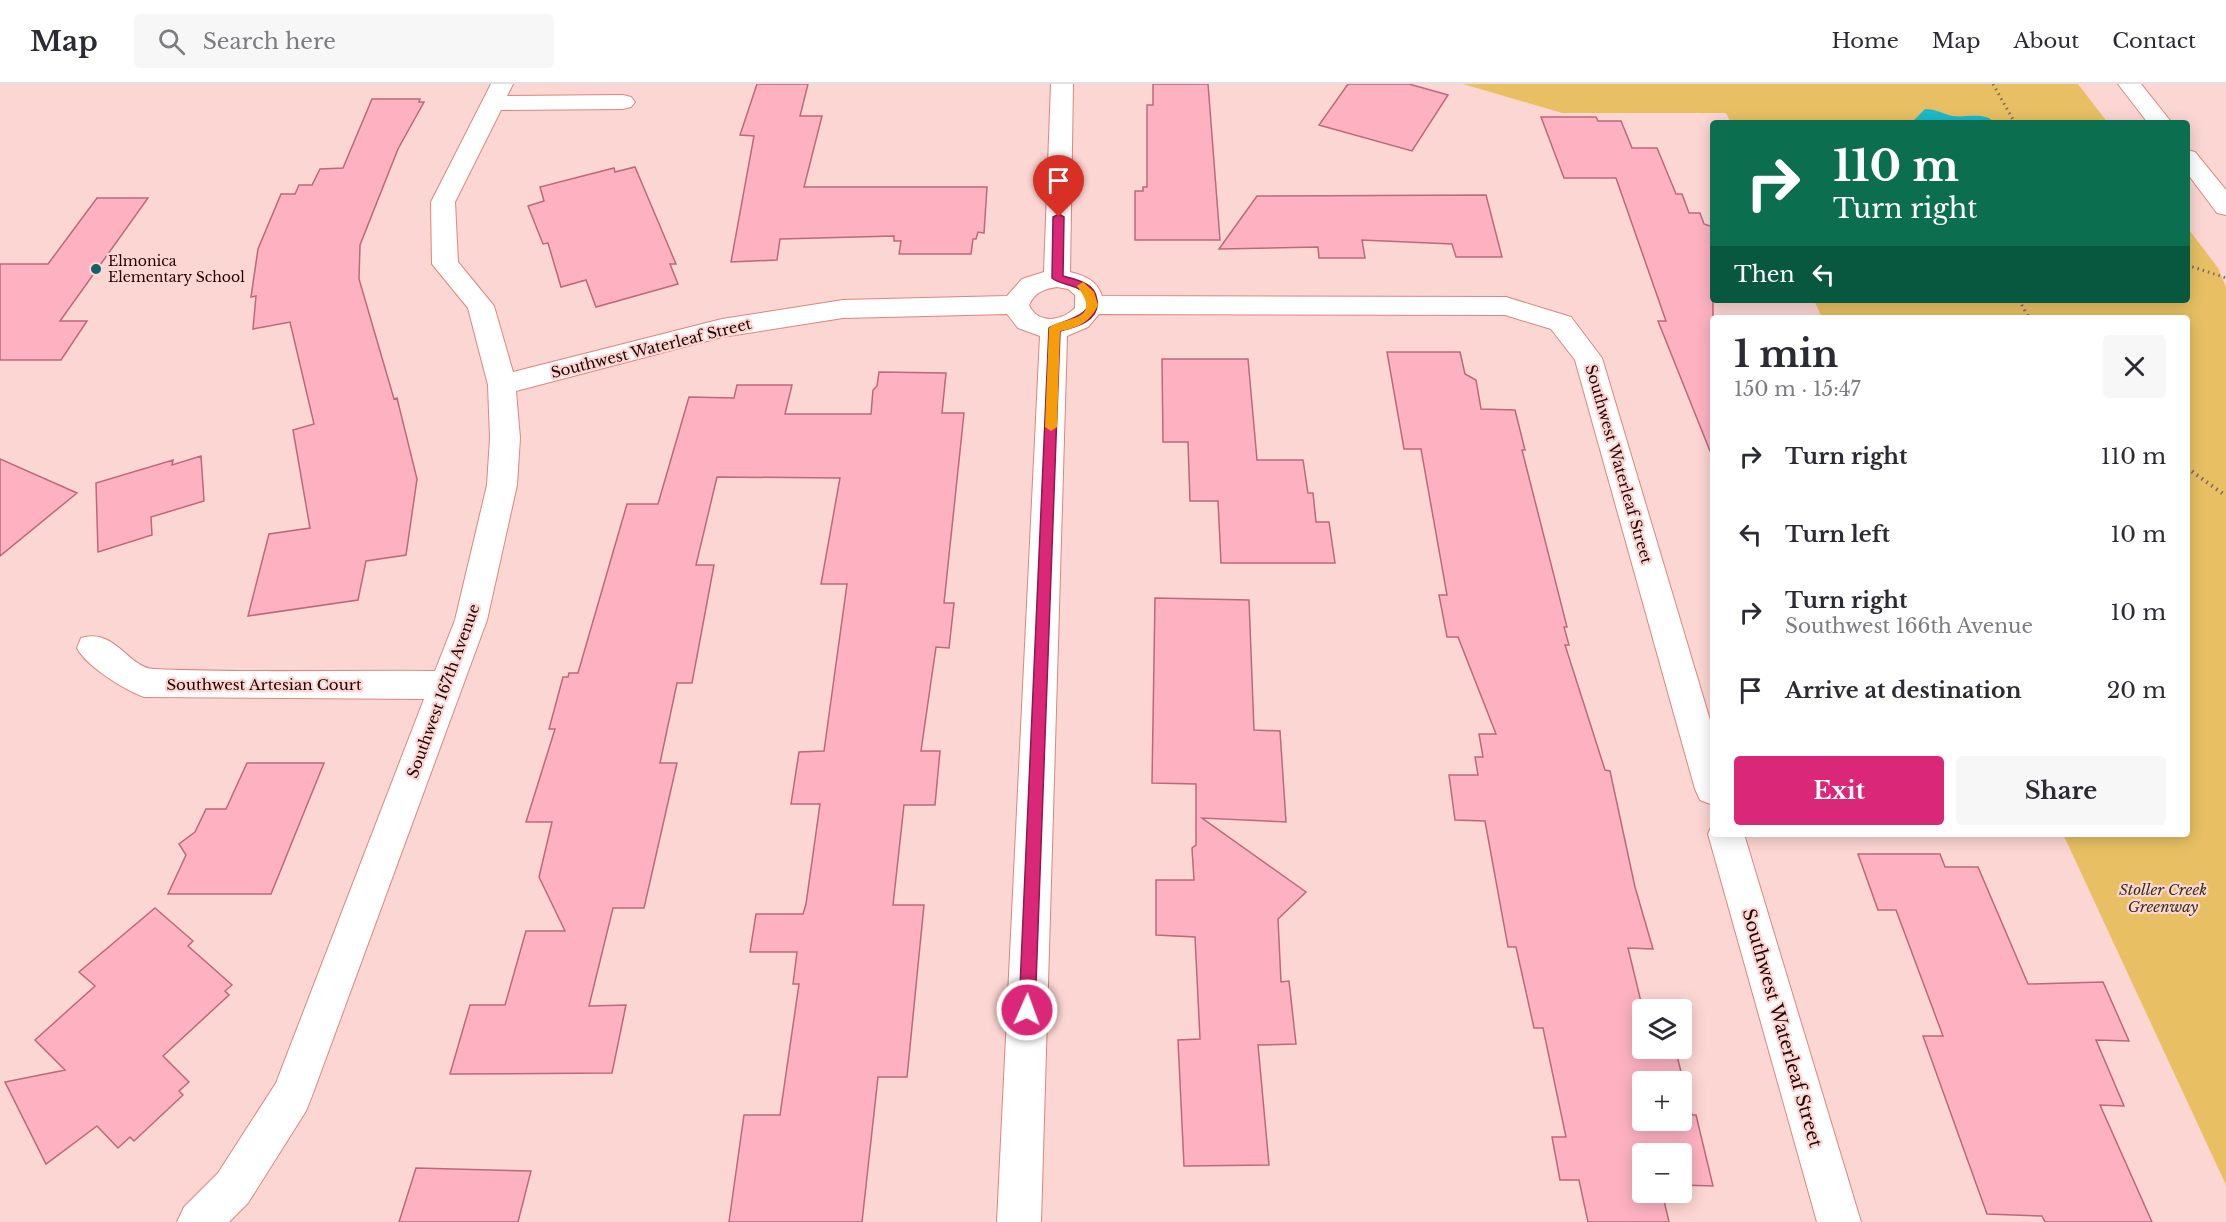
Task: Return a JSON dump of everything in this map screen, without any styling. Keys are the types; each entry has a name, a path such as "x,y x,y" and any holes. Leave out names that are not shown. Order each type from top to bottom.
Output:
{"street":[{"path":"1057,278 1062,84"},
{"path":"2129,84 2158,120"},
{"name":"Southwest 167th Avenue","path":"199,1222 233,1188 291,1096 471,620 502,485 505,438 502,385 482,306 445,264 442,202 497,94 623,102"},
{"path":"2190,161 2226,207"},
{"path":"1057,278 1084,286 1090,294 1092,305 1088,315 1078,323 1054,328 1038,327 1026,321 1016,305 1020,293 1030,285 1057,278"},
{"name":"Southwest Waterleaf Street","path":"502,385 733,326 843,309 1016,305"},
{"name":"Southwest Waterleaf Street","path":"1092,305 1506,306 1561,323 1588,358 1710,779"},
{"path":"1018,1222 1054,328"},
{"name":"Southwest Artesian Court","path":"93,648 144,683 447,685"},
{"name":"Southwest Waterleaf Street","path":"1727,837 1839,1222"}],"path":[{"path":"1993,84 2013,120"},
{"path":"2190,266 2226,278"},
{"path":"2190,470 2226,496"}],"green space":[{"path":"1463,84 2078,84 2106,120 1730,120 1726,113 1562,113"},
{"name":"Stoller Creek Greenway","path":"2190,231 2218,268 2226,287 2226,1185 2064,837 2190,837 2190,315 1821,315 1815,303 2190,303"}],"water":[{"path":"1925,109 1953,116 1981,116 1992,120 1914,120"}],"building":[{"path":"757,84 808,84 800,116 822,116 804,187 987,187 984,233 978,232 976,239 973,239 971,254 899,254 901,241 894,241 894,236 780,239 777,260 731,262 754,136 740,135"},
{"path":"1153,84 1208,84 1220,240 1135,240 1135,191 1143,191 1143,187 1147,187 1147,105 1153,105"},
{"path":"1348,84 1409,84 1448,95 1412,151 1319,125"},
{"path":"372,99 420,99 419,102 424,102 398,149 360,245 359,279 394,399 397,398 417,479 406,555 366,561 358,600 248,616 269,534 310,528 293,430 314,424 290,322 253,329 256,296 251,297 258,249 281,194 295,194 299,185 312,185 320,169 343,168"},
{"path":"1541,117 1596,117 1598,121 1621,121 1632,148 1657,148 1676,194 1682,194 1689,213 1700,213 1704,224 1710,226 1710,303 1713,303 1713,315 1710,315 1710,451 1658,321 1666,321 1616,178 1564,178"},
{"path":"635,167 676,264 670,264 678,284 596,307 586,280 561,287 548,243 543,244 528,206 544,201 540,187 614,168 615,172"},
{"path":"1486,195 1502,257 1456,257 1452,244 1362,240 1365,258 1319,258 1318,247 1219,249 1257,196"},
{"path":"97,198 148,198 60,321 87,321 61,360 0,360 0,264 48,264"},
{"path":"1387,352 1460,352 1465,374 1476,380 1481,409 1515,410 1525,450 1522,450 1567,627 1564,627 1569,645 1565,645 1605,770 1610,771 1635,887 1653,949 1628,948 1640,999 1632,999 1632,1059 1678,1059 1681,1071 1632,1071 1632,1131 1692,1131 1692,1115 1696,1115 1713,1186 1692,1185 1692,1143 1632,1143 1632,1203 1665,1203 1669,1222 1588,1222 1579,1180 1560,1180 1552,1137 1566,1137 1543,1028 1534,1028 1516,947 1508,947 1485,821 1455,820 1449,775 1478,775 1475,757 1483,757 1479,734 1496,734 1458,637 1447,637 1439,595 1447,595 1421,449 1404,449"},
{"path":"1162,359 1248,359 1257,460 1303,460 1308,493 1313,493 1316,522 1329,522 1335,563 1221,563 1218,501 1190,501 1188,442 1163,442"},
{"path":"879,372 946,373 942,413 964,413 944,603 954,603 949,648 936,647 921,751 940,751 935,805 904,805 893,905 924,905 907,1077 878,1077 862,1222 729,1222 744,1115 780,1115 799,984 793,984 797,952 750,952 756,914 803,914 806,904 820,804 791,804 799,752 824,751 847,584 821,584 840,478 717,477 696,565 714,565 692,683 677,683 660,763 677,763 644,908 613,908 589,1006 626,1005 612,1073 450,1074 470,1005 505,1005 526,931 565,931 539,877 552,822 526,822 555,729 549,729 563,677 568,677 569,673 578,673 627,504 658,504 689,397 734,398 737,385 792,385 785,414 871,414 873,390 877,386"},
{"path":"201,456 204,501 151,517 152,535 98,552 96,483 173,460 172,465"},
{"path":"0,459 77,493 0,556"},
{"path":"1155,598 1249,600 1254,730 1280,731 1286,822 1202,818 1306,892 1278,919 1281,982 1289,981 1296,1044 1258,1045 1269,1165 1184,1166 1178,1040 1200,1039 1195,937 1156,935 1156,880 1194,880 1192,848 1196,845 1196,784 1152,783"},
{"path":"247,763 324,763 271,894 168,894 186,855 179,844 195,832 206,809 226,809"},
{"path":"1858,854 1940,854 1945,867 1978,867 2028,984 2103,982 2129,1041 2096,1040 2124,1106 2100,1105 2152,1222 2045,1222 2042,1216 1987,1214 1923,1036 1943,1036 1896,910 1878,910"},
{"path":"155,908 193,941 188,946 232,985 225,991 229,995 163,1056 189,1082 179,1091 183,1095 134,1141 130,1137 118,1148 97,1126 46,1164 5,1082 65,1070 35,1040 95,986 79,972"},
{"path":"416,1168 531,1171 518,1222 399,1222"}],"slow traffic":[{"path":"1051,427 1054,328 1072,326 1088,315 1092,305 1090,294 1083,286"}],"place":[{"name":"Elmonica Elementary School","path":"96,269"}],"route":[{"path":"1027,1010 1054,328 1078,323 1088,315 1092,305 1090,294 1084,286 1057,278 1059,217"}]}
